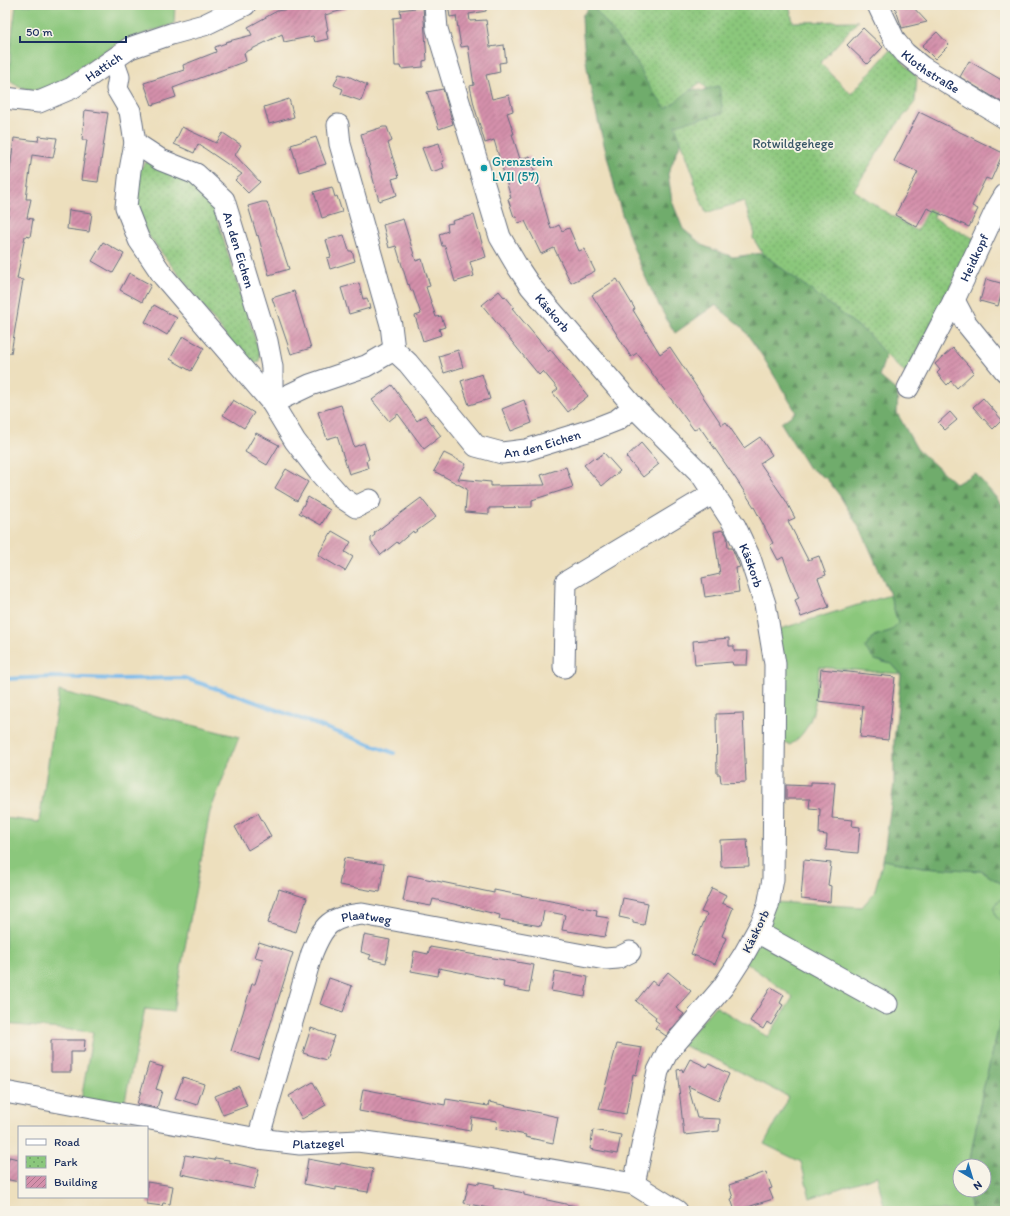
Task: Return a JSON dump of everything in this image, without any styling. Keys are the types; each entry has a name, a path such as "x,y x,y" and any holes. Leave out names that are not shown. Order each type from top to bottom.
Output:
{"street":[{"name":"Hattich","path":"5,98 39,102 72,88 130,48 171,34 204,25 244,5"},
{"name":"Käskorb","path":"435,5 437,28 500,237 531,287 634,408 701,474 735,526 750,558 765,604 774,664 773,879 768,906 757,932 723,988 667,1053 658,1072 634,1184"},
{"name":"Klothstraße","path":"878,5 895,41 905,54 922,67 1005,118"},
{"path":"113,60 119,77 117,89 130,112 135,143 126,206 139,240 164,277 272,403 295,441 341,497 356,507 370,500"},
{"path":"92,75 109,89 117,89"},
{"path":"272,403 310,385 366,366 394,350 391,325 340,144 338,125"},
{"name":"An den Eichen","path":"135,143 161,160 196,174 224,200 267,341 272,367 272,403"},
{"name":"Heidkopf","path":"908,388 954,300 996,210 1005,195"},
{"path":"954,300 966,323 1005,370"},
{"name":"An den Eichen","path":"394,350 408,363 476,446 502,453 526,450 594,429 617,420 634,408"},
{"path":"564,667 566,582 714,493"},
{"name":"Plaatweg","path":"258,1139 312,953 321,932 332,922 346,916 362,914 605,959 618,958 630,952"},
{"path":"757,932 887,1004"},
{"name":"Platzegel","path":"5,1092 258,1139 300,1144 358,1141 463,1155 634,1184"},
{"path":"634,1184 677,1211"}],"green space":[{"path":"16,5 175,5 174,24 120,43 92,59 70,76 58,83 47,88 35,90 23,88 10,80 10,51"},
{"path":"591,5 645,5 685,92 696,89 702,91 729,79 736,116 685,132 668,174 672,201 683,229 704,246 733,257 762,253 867,333 886,355 879,376 898,392 897,413 917,449 956,484 975,473 1005,508 1005,886 981,871 924,867 883,860 894,784 894,742 901,674 892,664 875,660 865,648 874,636 890,631 898,623 890,595 863,534 840,496 827,479 808,467 781,423 796,412 763,357 742,327 715,305 675,333 653,294 635,252 622,215 594,104 587,69 582,16"},
{"name":"Rotwildgehege","path":"592,5 789,5 793,22 858,21 820,63 851,94 891,49 917,77 915,102 891,132 854,190 917,231 942,181 949,185 933,218 975,239 906,373 886,355 867,333 762,253 753,238 754,230 744,201 706,213 693,181 695,179 675,125 723,113 719,86 707,89 701,82 666,109 648,85 638,64"},
{"path":"146,162 190,182 212,204 260,354 259,361 252,366 243,358 148,235 140,221 136,198 139,170"},
{"path":"890,595 898,623 890,631 874,636 875,660 892,664 901,674 819,667 814,710 806,729 799,738 790,745 783,741 777,630"},
{"path":"59,691 239,737 210,812 173,1012 145,1009 122,1114 80,1106 93,1032 5,1024 5,818 39,822"},
{"path":"883,860 924,867 981,871 1005,886 1005,1020 1001,1019 982,1094 970,1158 952,1158 952,1198 970,1198 972,1211 885,1211 877,1176 810,1198 801,1162 764,1144 789,1097 721,1062 682,1045 715,1006 768,1037 793,997 745,962 774,902 862,907 874,893"},
{"path":"1005,899 1005,923 996,917 994,908 999,900"},
{"path":"1001,1019 1005,1020 1005,1211 972,1211 970,1198 992,1198 992,1158 970,1158 982,1094"}],"building":[{"path":"310,5 347,5 347,9 325,15 328,39 315,42 313,36 284,42 282,34 244,53 246,61 173,88 176,97 152,105 144,83 184,70 183,65 216,52 215,47 226,43 225,42 252,35 248,27 277,11"},
{"path":"448,5 486,5 486,11 469,14 470,21 486,20 490,47 504,45 506,62 499,63 500,72 486,75 492,99 509,95 513,111 507,113 514,134 512,134 520,159 530,156 551,229 559,225 562,231 569,228 579,251 584,249 595,271 571,283 554,248 541,254 525,221 518,223 516,217 514,217 508,199 511,198 494,140 485,143 474,105 470,86 474,85 468,46 461,47 456,16 450,17"},
{"path":"911,5 927,22 902,28 895,7"},
{"path":"423,7 427,60 423,61 423,67 401,69 400,66 395,66 393,18 401,17 400,10"},
{"path":"863,28 883,47 867,64 847,45"},
{"path":"937,32 949,45 935,59 922,46"},
{"path":"969,61 1005,82 1005,104 960,77"},
{"path":"339,74 348,76 367,85 361,101 341,94 343,89 334,85"},
{"path":"443,89 453,124 439,129 427,92"},
{"path":"289,99 294,117 269,124 264,107"},
{"path":"85,110 108,113 98,182 81,180 87,140 82,140"},
{"path":"919,112 1003,153 991,180 986,178 972,206 978,209 969,227 927,208 917,227 895,215 918,172 894,161"},
{"path":"182,127 216,143 223,133 241,145 235,155 260,182 248,193 235,180 242,174 198,144 194,153 174,144"},
{"path":"387,127 392,141 388,143 399,177 392,179 397,195 379,201 361,134"},
{"path":"39,136 57,138 53,158 32,155 26,199 31,199 27,218 33,219 30,237 25,236 17,279 23,280 11,353 5,353 5,234 10,204 6,203 14,138 38,141"},
{"path":"316,137 326,164 299,172 291,145"},
{"path":"439,143 444,161 442,161 444,168 431,172 422,148"},
{"path":"332,187 335,197 337,196 342,212 322,218 314,192"},
{"path":"267,202 289,269 269,275 248,206"},
{"path":"69,210 92,213 89,232 67,229"},
{"path":"474,215 486,257 470,262 474,276 455,282 445,246 442,246 439,234 448,231 447,224 453,223 452,221"},
{"path":"403,219 416,261 422,259 430,286 426,287 436,317 441,316 445,327 439,329 441,335 423,341 415,316 421,314 413,291 411,291 409,284 408,285 396,246 389,248 383,225"},
{"path":"344,235 349,251 352,251 355,261 330,269 327,258 331,257 326,240"},
{"path":"103,242 124,254 113,273 92,261"},
{"path":"129,273 151,285 142,302 120,290"},
{"path":"617,279 635,309 633,310 660,354 670,347 722,425 726,422 744,448 760,437 772,455 760,463 786,501 795,518 788,521 808,560 819,556 826,575 818,578 829,607 801,617 795,600 799,598 783,557 778,560 770,545 773,543 754,507 736,479 699,426 694,430 637,353 631,357 592,295"},
{"path":"986,279 1004,284 998,306 980,301"},
{"path":"359,283 363,299 367,298 370,308 349,314 341,288"},
{"path":"294,291 311,348 291,354 272,298"},
{"path":"499,291 514,307 512,308 548,351 550,349 588,396 568,412 553,393 558,389 543,371 539,375 482,305"},
{"path":"154,305 177,318 167,335 145,322"},
{"path":"183,336 204,348 191,371 170,359"},
{"path":"953,348 974,372 957,388 951,381 947,385 937,373 940,370 935,364"},
{"path":"458,350 463,367 444,373 439,356"},
{"path":"482,374 490,399 469,405 461,381"},
{"path":"392,385 417,421 425,415 441,436 424,449 398,414 389,421 372,400"},
{"path":"983,398 1002,420 993,429 973,407"},
{"path":"233,400 254,413 244,428 223,415"},
{"path":"524,400 532,423 511,431 502,409"},
{"path":"341,405 354,447 364,443 369,459 366,461 368,468 349,474 337,436 327,439 318,412"},
{"path":"950,412 957,420 945,430 938,423"},
{"path":"256,433 279,445 267,465 245,452"},
{"path":"641,443 659,464 643,477 626,457"},
{"path":"444,453 466,464 458,479 491,482 491,486 545,485 541,475 566,467 573,487 532,500 532,507 489,508 489,514 465,512 467,489 434,471"},
{"path":"604,453 620,471 602,486 584,465 594,457 596,459"},
{"path":"286,469 308,482 297,501 275,488"},
{"path":"308,497 330,510 321,525 299,513"},
{"path":"421,498 436,517 414,533 413,531 398,544 397,542 381,555 371,542 371,538 375,535 374,533"},
{"path":"723,530 727,536 728,548 732,548 740,567 736,568 739,592 705,597 702,578 720,574 714,532"},
{"path":"332,531 351,542 345,552 353,557 345,571 318,555"},
{"path":"729,638 729,646 734,646 734,651 748,651 747,665 733,665 732,662 695,665 693,641"},
{"path":"821,669 895,677 888,740 860,737 863,706 818,701"},
{"path":"743,713 746,782 721,783 720,774 717,774 716,714"},
{"path":"811,782 835,783 832,818 853,820 852,826 860,827 858,853 826,850 827,835 819,834 820,809 809,808 810,799 786,799 786,785 811,786"},
{"path":"258,813 271,836 248,850 235,827"},
{"path":"747,839 749,866 721,867 720,840"},
{"path":"344,858 384,864 380,892 339,885"},
{"path":"804,860 831,863 828,885 831,886 830,902 801,899"},
{"path":"408,875 494,893 494,890 597,910 596,916 609,918 605,937 562,930 565,915 544,911 541,926 499,919 500,915 433,899 431,906 403,901"},
{"path":"712,888 726,895 722,903 733,908 722,936 726,938 715,964 691,954 707,914 701,912"},
{"path":"279,889 307,898 296,932 268,923"},
{"path":"623,898 648,903 644,925 633,923 633,920 619,917"},
{"path":"364,935 390,940 386,963 369,959 371,955 361,952"},
{"path":"259,942 293,953 259,1060 231,1051 252,984 255,984 263,959 254,957"},
{"path":"430,947 534,965 529,992 503,987 504,981 439,968 438,976 411,971 414,951 428,954"},
{"path":"555,971 588,977 585,997 551,991"},
{"path":"668,972 691,991 676,1008 684,1014 666,1036 655,1028 659,1023 655,1020 656,1017 636,1001 652,981 657,985"},
{"path":"329,978 352,986 343,1012 320,1004"},
{"path":"771,987 784,995 780,1003 783,1005 771,1025 767,1022 763,1029 750,1021"},
{"path":"311,1028 334,1036 326,1060 303,1053"},
{"path":"51,1040 85,1040 84,1052 71,1052 71,1072 51,1072"},
{"path":"617,1044 642,1048 636,1075 633,1074 626,1114 599,1109"},
{"path":"690,1059 707,1067 709,1064 729,1074 718,1100 688,1086 697,1118 720,1119 719,1131 684,1135 677,1070 682,1069 683,1072"},
{"path":"149,1063 163,1067 156,1089 162,1091 157,1108 137,1104"},
{"path":"183,1077 204,1084 197,1105 175,1098"},
{"path":"313,1082 326,1105 302,1119 289,1096"},
{"path":"239,1086 247,1106 223,1115 215,1096"},
{"path":"363,1089 445,1105 446,1099 488,1106 489,1102 558,1117 553,1143 525,1137 526,1135 496,1129 497,1121 472,1117 470,1131 359,1111"},
{"path":"593,1130 621,1135 617,1154 590,1149"},
{"path":"185,1155 214,1160 215,1158 229,1160 229,1162 259,1169 254,1189 181,1174"},
{"path":"9,1157 18,1159 18,1182 5,1179 5,1161 8,1162"},
{"path":"308,1159 373,1169 368,1192 336,1187 336,1190 304,1184"},
{"path":"766,1172 772,1188 769,1189 773,1199 735,1211 729,1185"},
{"path":"148,1182 173,1186 170,1204 163,1203 162,1206 147,1204"},
{"path":"469,1182 495,1185 494,1187 524,1193 524,1195 575,1206 574,1211 502,1211 464,1203"}],"waterway":[{"path":"5,679 52,677 118,679 184,678 236,695 394,753"}],"place":[{"name":"Grenzstein LVII (57)","path":"484,168"}]}
